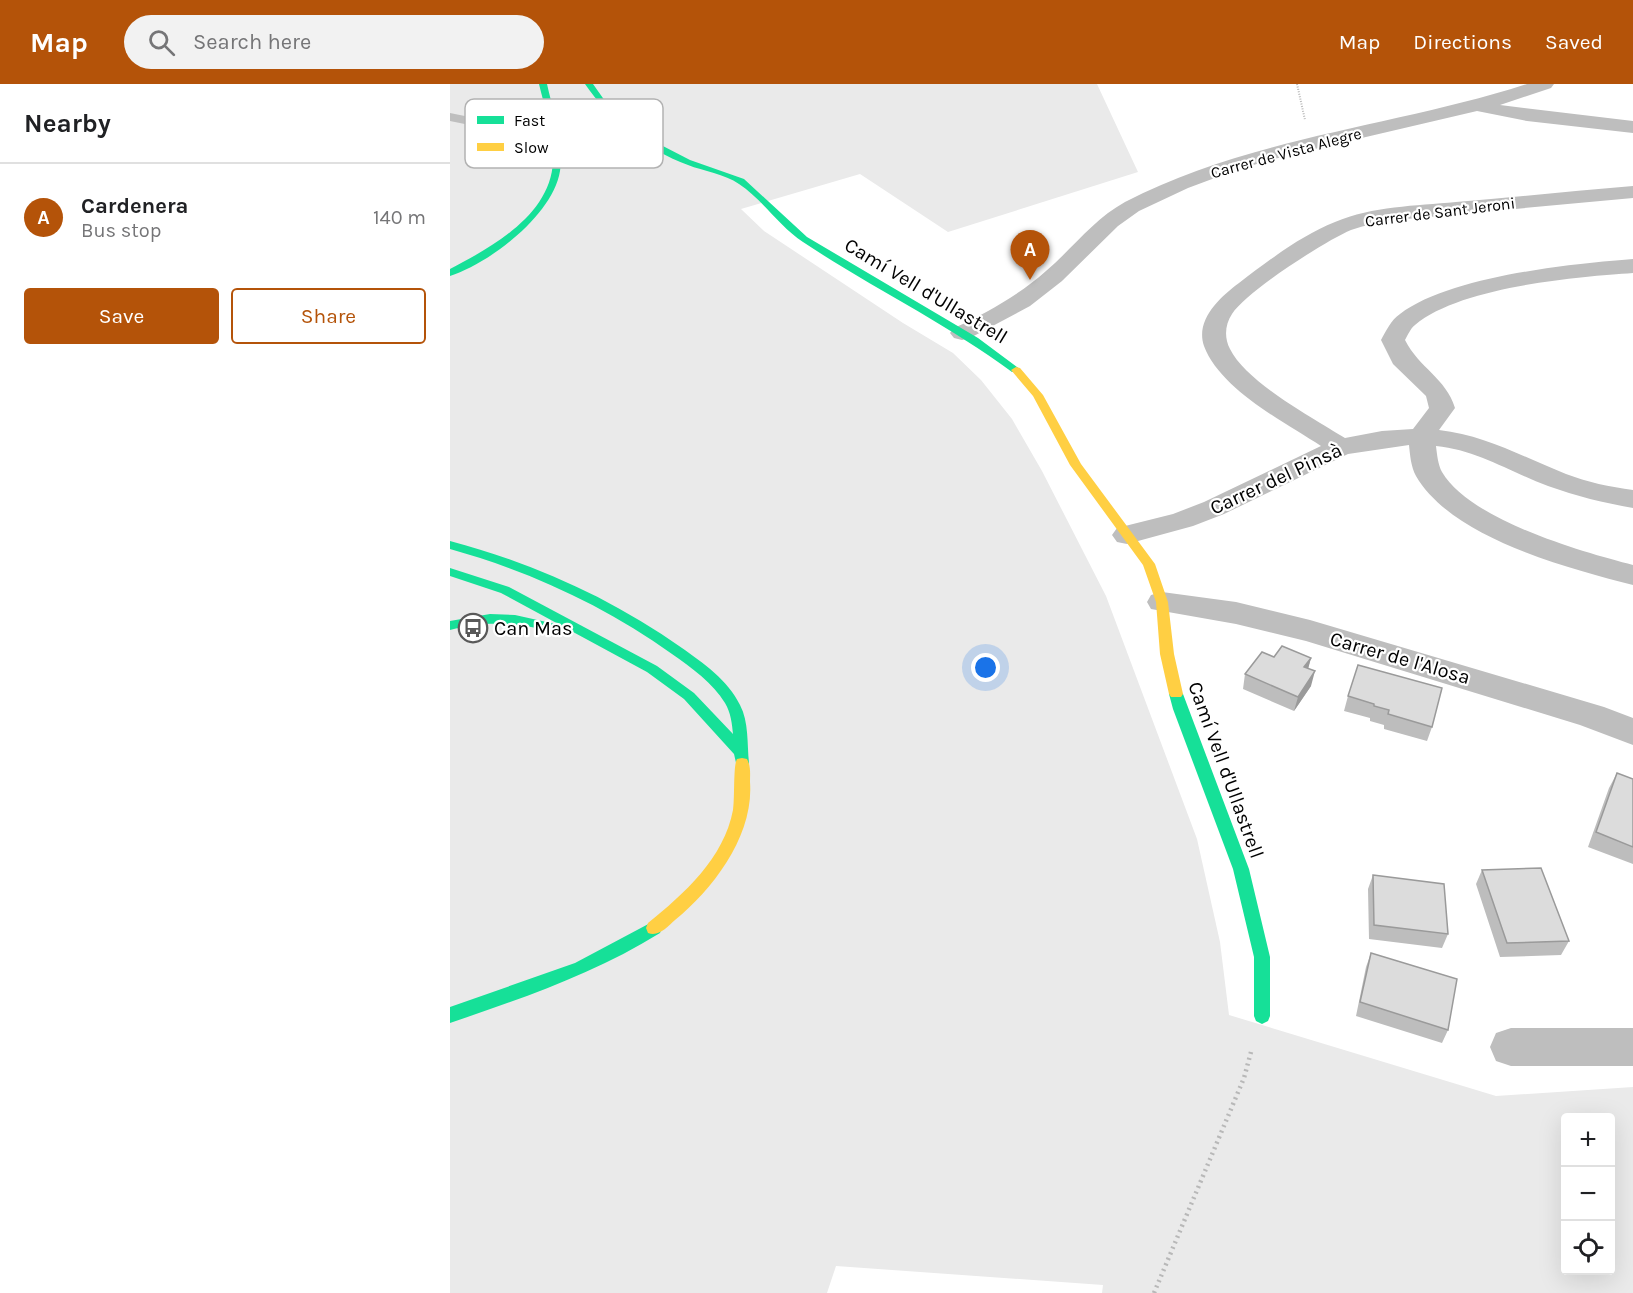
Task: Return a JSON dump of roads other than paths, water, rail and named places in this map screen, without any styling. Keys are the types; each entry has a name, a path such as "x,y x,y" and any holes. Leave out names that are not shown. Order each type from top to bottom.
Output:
{"main road":[{"path":"543,84 546,99"},
{"name":"Camí Vell d'Ullastrell","path":"589,84 601,99"},
{"name":"Camí Vell d'Ullastrell","path":"663,150 687,162 741,181 804,239 962,333 1012,367 1038,395 1076,465 1149,564 1162,602 1167,654 1180,709 1242,869 1262,957 1262,1016"},
{"path":"450,273 504,242 530,216 550,188 556,168"},
{"path":"450,545 505,561 584,594 636,623 711,678 735,709 745,772 744,803 734,831 714,868 689,898 654,929 604,957 525,989 450,1015"},
{"path":"450,557 473,570 479,581 473,601 452,622"},
{"path":"450,572 534,603 652,669 689,696 740,751"},
{"path":"456,589 479,581 504,578 584,594"},
{"path":"452,622 480,617 522,620 608,643"}],"street":[{"name":"Carrer de Vista Alegre","path":"962,333 997,316 1042,285 1111,222 1131,207 1173,188 1235,165 1315,142 1480,106 1545,84"},
{"path":"1480,106 1527,115 1633,127"},
{"name":"Carrer de Sant Jeroni","path":"1340,447 1241,377 1226,363 1217,348 1213,334 1215,321 1241,292 1316,240 1363,220 1403,213 1633,192"},
{"path":"1633,266 1566,273 1458,295 1407,319 1393,340 1402,359 1438,394 1442,408 1421,436 1429,474 1456,503 1515,537 1590,564 1633,575"},
{"name":"Carrer del Pinsà","path":"1127,534 1183,520 1214,508 1279,474 1340,447 1382,439 1421,436 1479,446 1557,480 1606,495 1633,499"},
{"name":"Carrer de l'Alosa","path":"1162,602 1236,613 1310,632 1592,716 1633,732"},
{"path":"1511,1047 1633,1047"}],"lane":[{"path":"450,117 465,120"}],"place":[{"name":"Cardenera","path":"1030,280"},
{"name":"Can Mas","path":"473,628"}]}
